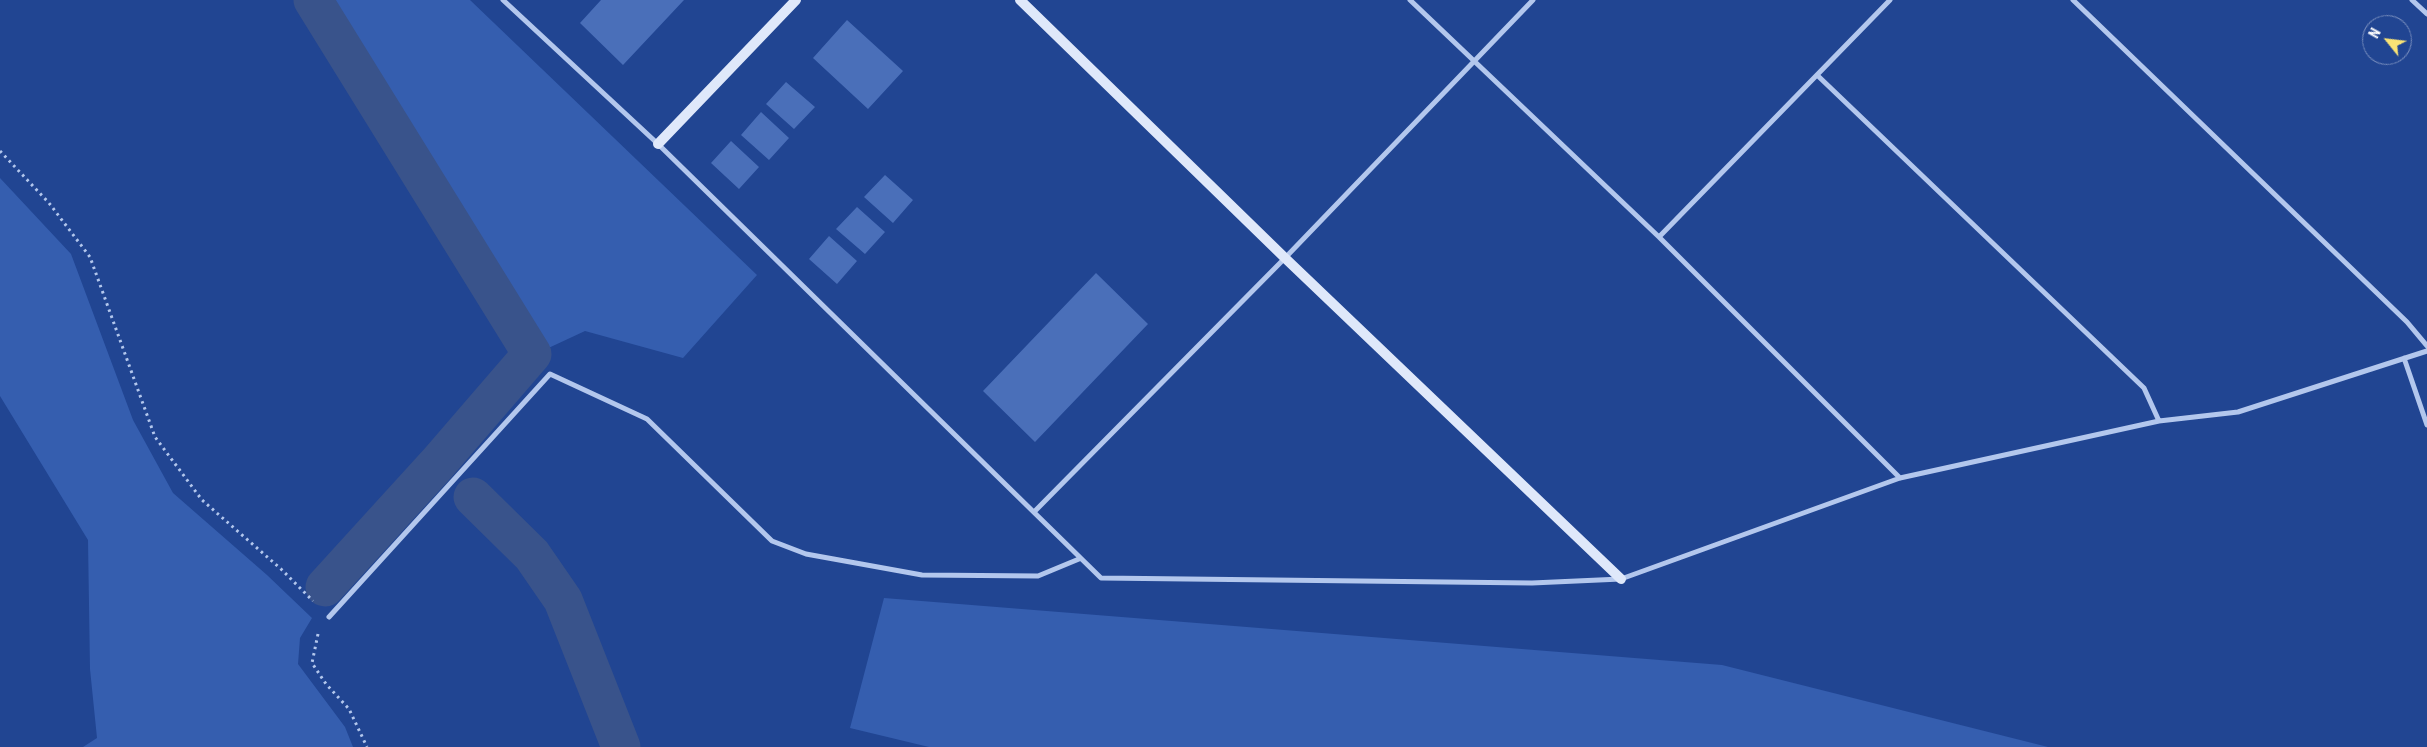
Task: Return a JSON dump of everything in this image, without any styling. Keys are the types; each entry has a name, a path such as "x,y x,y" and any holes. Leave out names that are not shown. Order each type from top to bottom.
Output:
{"street":[{"path":"503,0 658,144 1034,512 1080,560 1101,578 1532,582 1621,579 1900,478 2159,422 2238,412 2427,351"},
{"path":"658,144 796,0"},
{"path":"1020,0 1285,258 1621,579"},
{"path":"1410,0 1659,237 1900,478"},
{"path":"1034,512 1285,258 1533,0"},
{"path":"1659,237 1890,0"},
{"path":"2073,0 2407,322 2427,346"},
{"path":"2412,0 2427,14"},
{"path":"1816,75 2144,388 2159,422"},
{"path":"2404,358 2427,425"},
{"path":"329,617 550,374 647,419 772,541 806,554 922,575 1038,576 1080,560"}],"path":[{"path":"0,151 49,203 90,257 155,437 202,500 281,569 329,617 316,638 312,663 326,684 348,709 367,747"}],"shaded area":[{"path":"325,0 470,0 757,275 683,358 585,331 542,351"},
{"path":"0,178 71,254 133,420 173,493 267,575 312,618 300,638 298,664 345,727 353,747 83,747 97,738 90,669 88,540 0,396"},
{"path":"884,598 1722,665 2048,747 929,747 850,728"}],"building":[{"path":"601,0 684,0 623,65 580,23"},
{"path":"847,20 903,71 868,109 813,58"},
{"path":"786,82 815,107 794,129 766,104"},
{"path":"761,112 789,138 769,160 741,135"},
{"path":"731,141 759,167 739,189 711,163"},
{"path":"885,175 913,200 893,223 864,197"},
{"path":"857,207 885,232 865,254 836,229"},
{"path":"829,236 857,261 837,284 809,259"},
{"path":"1096,273 1148,324 1035,442 983,391"}],"waterway":[{"path":"313,0 532,354 438,463 325,587"},
{"path":"473,497 532,555 563,600 621,747"}]}
